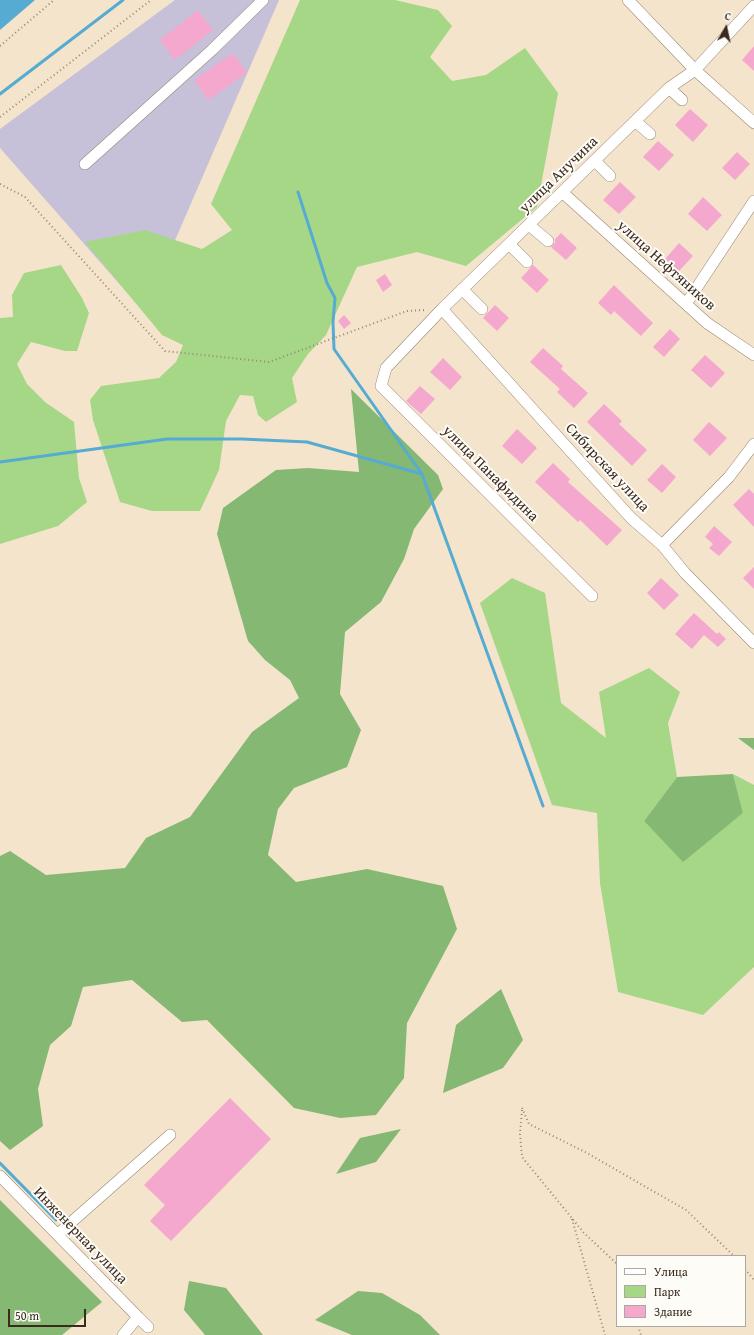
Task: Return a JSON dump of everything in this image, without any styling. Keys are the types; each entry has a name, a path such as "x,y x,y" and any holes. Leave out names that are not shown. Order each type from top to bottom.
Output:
{"street":[{"path":"85,164 212,50 263,0"},
{"path":"628,0 695,70 754,123"},
{"name":"улица Анучина","path":"386,368 462,289 669,88 695,70 754,6"},
{"path":"669,88 682,100"},
{"path":"635,121 650,134"},
{"path":"595,160 610,176"},
{"name":"улица Нефтяников","path":"562,192 707,323 754,355"},
{"path":"686,304 754,201"},
{"path":"529,224 548,241"},
{"path":"509,244 527,262"},
{"path":"462,289 482,309"},
{"name":"Сибирская улица","path":"442,309 631,518 662,545 684,573 754,643"},
{"name":"улица Панафидина","path":"386,368 381,386 592,596"},
{"path":"662,545 729,477 754,444"},
{"path":"58,1234 170,1135"},
{"name":"Инженерная улица","path":"0,1176 148,1328"},
{"path":"123,1335 138,1317"}],"path":[{"path":"0,46 54,0"},
{"path":"0,117 151,0"},
{"path":"0,184 25,197 165,351 269,362 406,311 442,309"},
{"path":"616,1263 584,1233 522,1157 520,1134 522,1108 528,1124 587,1153 686,1210 733,1255"},
{"path":"572,1218 605,1335"},
{"path":"746,1270 754,1280"}],"shaded area":[{"path":"175,0 279,0 144,312 0,148 0,129"}],"green space":[{"path":"300,0 395,0 438,10 452,26 430,57 452,81 486,75 525,48 558,93 537,207 466,266 417,252 357,267 326,335 308,354 292,378 297,402 266,422 258,415 253,396 240,395 226,421 219,470 200,511 152,511 120,502 93,420 90,400 101,386 159,378 176,362 183,345 162,335 85,242 145,230 202,249 232,230 211,204"},
{"path":"61,265 82,298 89,313 77,351 65,351 31,342 17,364 27,384 45,402 74,422 79,478 87,502 58,526 0,544 0,318 13,317 12,295 24,273"},
{"path":"351,389 438,475 443,489 414,529 404,559 381,602 345,632 340,694 361,730 347,767 294,788 278,809 268,855 296,882 367,869 443,886 457,929 407,1023 404,1078 376,1115 340,1118 294,1108 207,1020 182,1022 132,980 83,987 71,1026 50,1045 38,1089 43,1126 10,1150 0,1141 0,856 10,851 46,875 125,868 146,838 190,817 252,732 299,698 290,680 265,660 248,641 217,534 223,508 276,470 308,468 359,472"},
{"path":"512,578 545,593 561,703 606,738 599,692 649,668 680,692 668,723 677,777 644,821 683,861 743,813 733,774 754,785 754,967 703,1015 618,992 600,883 597,813 552,805 480,603"},
{"path":"738,738 754,738 754,750"},
{"path":"733,774 743,813 683,862 644,821 677,777"},
{"path":"501,989 523,1040 503,1068 443,1093 456,1025"},
{"path":"401,1129 376,1162 336,1174 360,1138"},
{"path":"0,1200 102,1302 62,1335 0,1335"},
{"path":"189,1281 226,1288 263,1335 205,1335 184,1310"},
{"path":"358,1291 382,1293 420,1315 440,1335 352,1335 315,1320"}],"water":[{"path":"0,0 35,0 0,30"}],"building":[{"path":"198,10 213,30 175,60 160,40"},
{"path":"754,46 754,71 742,60"},
{"path":"233,53 247,73 208,100 194,80"},
{"path":"690,109 708,125 693,142 675,125"},
{"path":"658,141 674,155 659,171 643,157"},
{"path":"737,152 750,164 735,180 722,168"},
{"path":"620,182 636,197 619,214 603,200"},
{"path":"703,197 722,215 707,231 688,214"},
{"path":"561,233 577,248 566,260 551,247 555,243 555,239"},
{"path":"679,243 693,256 679,271 665,259"},
{"path":"533,265 549,280 537,293 521,278"},
{"path":"385,274 392,285 383,292 376,280"},
{"path":"614,285 653,323 641,336 614,311 611,315 598,303"},
{"path":"495,305 509,318 497,331 483,318"},
{"path":"344,315 351,323 344,329 338,321"},
{"path":"670,329 680,339 664,357 653,347"},
{"path":"543,348 563,366 561,369 588,393 574,408 557,392 560,389 530,362"},
{"path":"705,355 725,373 711,388 691,370"},
{"path":"443,358 462,377 450,390 430,372"},
{"path":"420,386 435,399 421,414 406,401"},
{"path":"604,404 622,421 619,424 647,450 632,466 587,422"},
{"path":"709,422 727,438 710,456 693,440"},
{"path":"517,429 537,448 522,464 502,446"},
{"path":"553,463 570,479 568,482 622,530 607,546 580,520 578,522 535,482"},
{"path":"662,464 676,477 662,493 647,480"},
{"path":"749,489 754,494 754,527 733,505"},
{"path":"714,526 732,542 719,556 709,548 713,544 705,537"},
{"path":"754,567 754,589 743,578"},
{"path":"661,578 679,595 664,610 647,593"},
{"path":"694,613 717,634 719,632 726,639 718,647 704,635 692,649 675,634"},
{"path":"230,1098 271,1139 171,1241 150,1221 165,1205 144,1185"}],"waterway":[{"path":"0,94 123,0"},
{"path":"298,192 327,283 335,298 333,322 334,349 422,474 543,806"},
{"path":"0,462 167,439 242,439 307,442 422,474"},
{"path":"0,1163 56,1220"}]}
